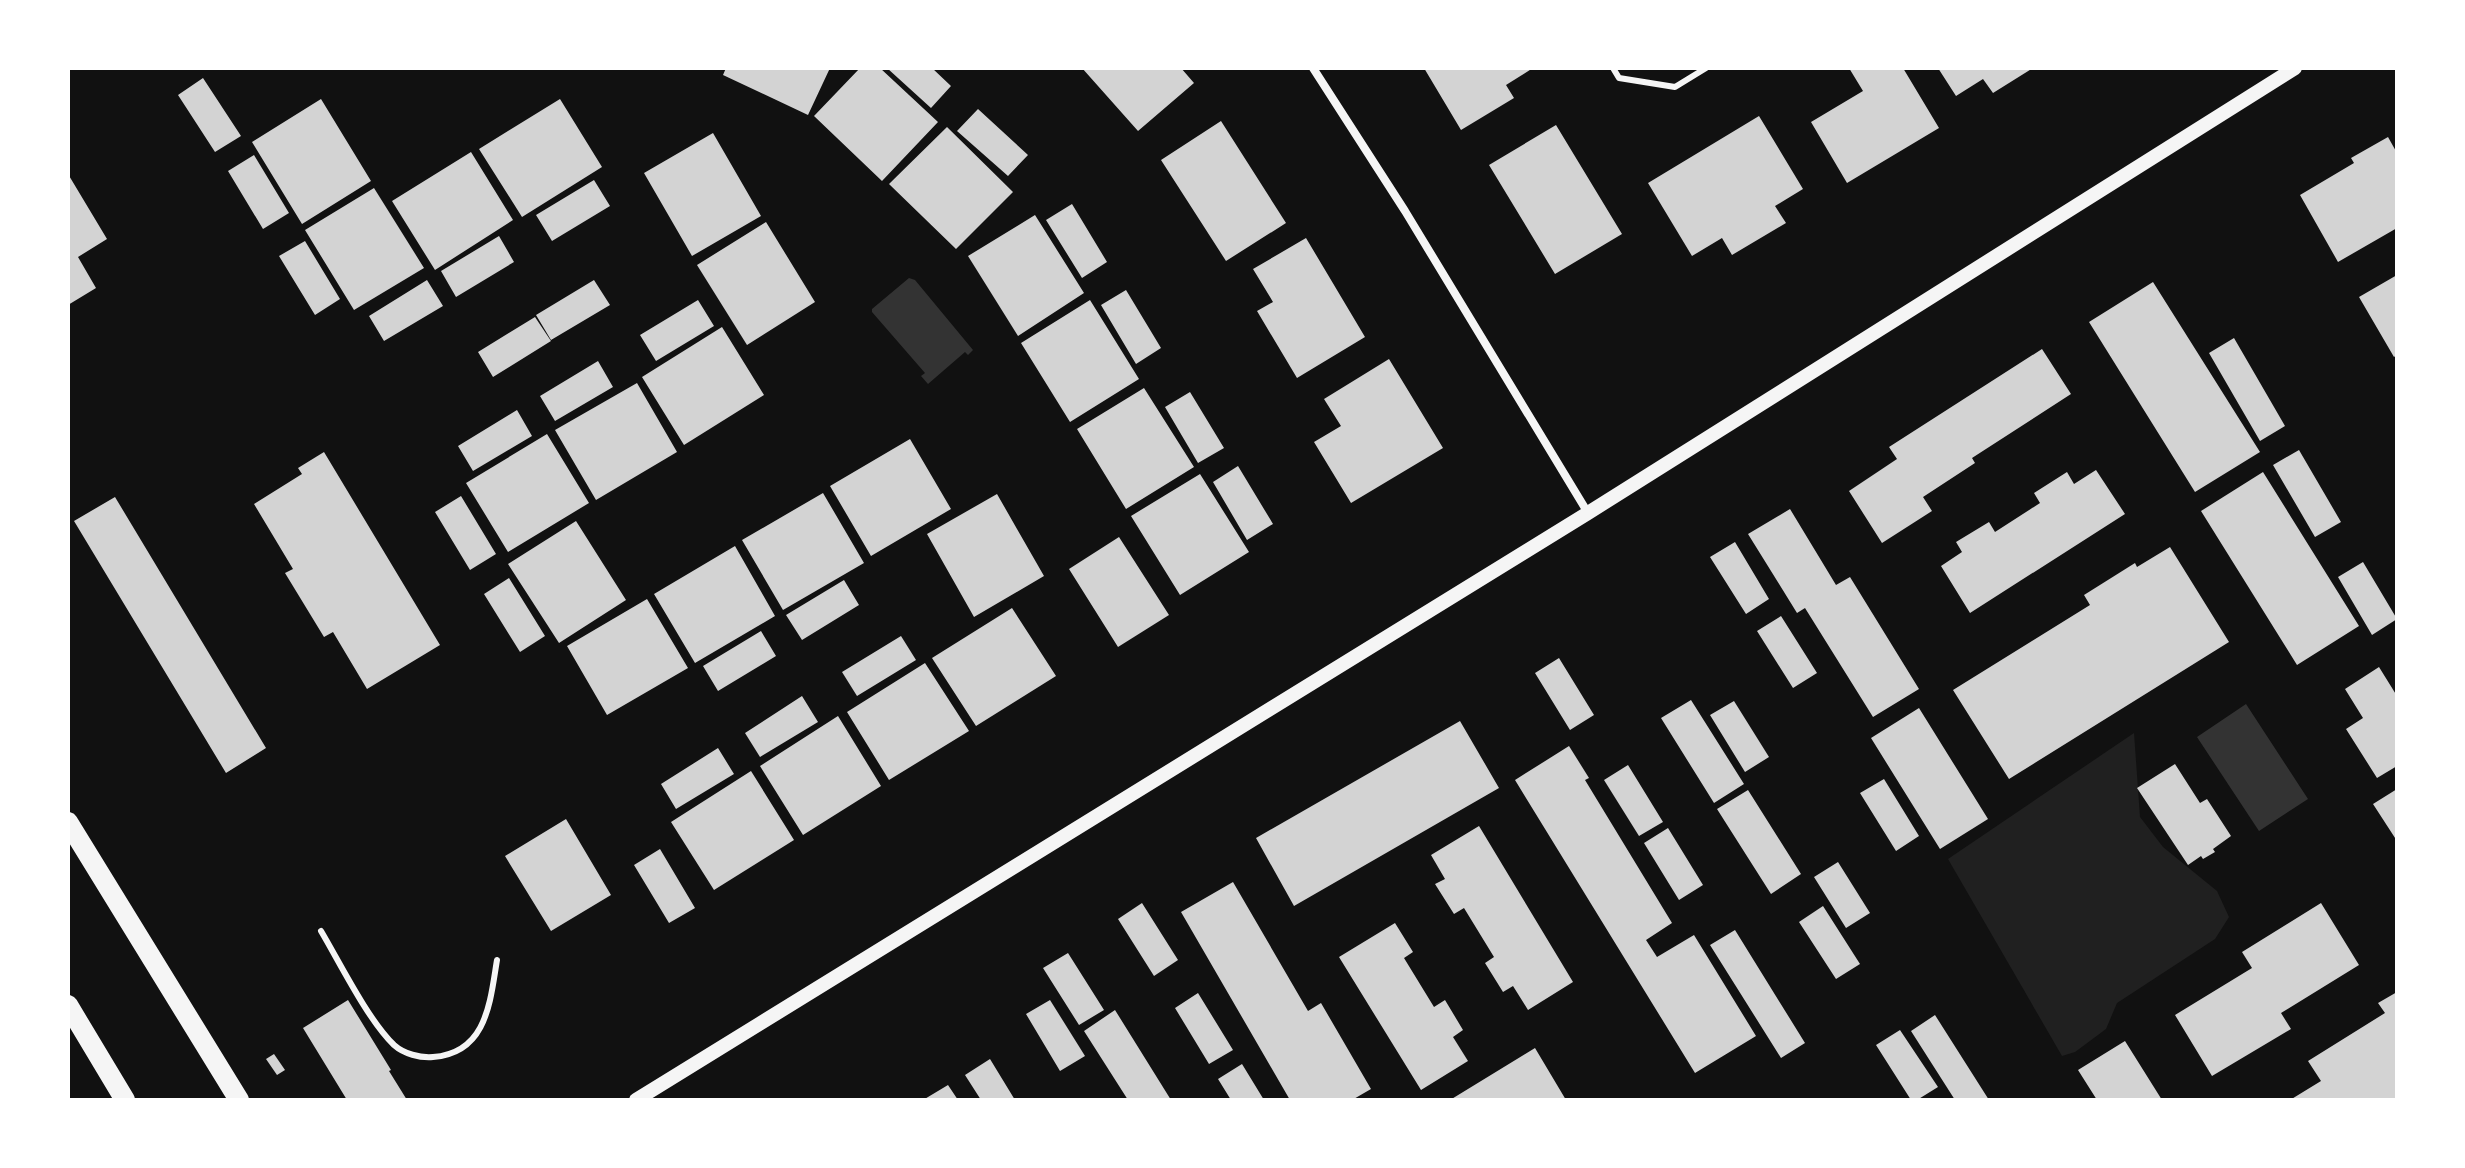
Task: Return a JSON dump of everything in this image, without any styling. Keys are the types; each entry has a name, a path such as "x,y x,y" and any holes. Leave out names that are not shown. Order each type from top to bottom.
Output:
{"main road":[{"path":"68,822 239,1100"},
{"path":"68,1005 125,1100"}],"street":[{"path":"1313,68 1405,211 1588,513"},
{"path":"636,1100 1588,513 2295,68"}],"lane":[{"path":"1613,68 1619,78 1675,87 1706,68"},
{"path":"321,931 373,1017 395,1046 419,1058 445,1056 465,1046 480,1030 489,1012 497,960"}],"shaded area":[{"path":"909,278 915,280 973,350 968,355 965,352 928,384 921,376 925,373 872,312"},
{"path":"2246,704 2308,799 2259,831 2197,737"},
{"path":"2134,733 2140,817 2163,847 2217,891 2229,917 2215,939 2117,1003 2106,1029 2075,1052 2062,1056 1948,859"}],"building":[{"path":"726,68 830,68 808,115 723,75"},
{"path":"860,68 880,68 938,122 882,181 814,116"},
{"path":"887,68 932,68 951,86 931,108"},
{"path":"1082,68 1181,68 1194,83 1138,131"},
{"path":"1424,68 1533,68 1506,85 1514,98 1461,130"},
{"path":"1849,68 1903,68 1939,128 1847,183 1811,122 1863,91"},
{"path":"1938,68 2033,68 1993,93 1983,79 1956,96"},
{"path":"203,78 241,136 215,152 178,95"},
{"path":"321,99 371,181 302,224 252,142"},
{"path":"560,99 602,167 522,217 479,149"},
{"path":"978,109 1028,155 1008,176 957,131"},
{"path":"1759,116 1803,189 1775,206 1786,223 1732,255 1722,238 1692,256 1648,183"},
{"path":"1221,121 1286,223 1226,261 1161,160"},
{"path":"1556,125 1622,234 1555,274 1489,165"},
{"path":"947,127 1013,192 956,249 889,184"},
{"path":"713,133 761,216 692,256 644,173"},
{"path":"2388,137 2397,153 2397,228 2338,262 2300,195 2354,163 2351,158"},
{"path":"471,152 513,220 435,270 392,201"},
{"path":"254,155 289,213 263,229 228,171"},
{"path":"68,174 107,239 78,257 96,288 68,305"},
{"path":"594,180 610,206 552,241 536,215"},
{"path":"374,188 424,268 354,310 305,230"},
{"path":"1072,204 1107,262 1082,278 1046,220"},
{"path":"1035,215 1084,293 1018,336 968,256"},
{"path":"766,222 815,302 747,345 697,265"},
{"path":"499,236 514,262 456,297 441,271"},
{"path":"1306,238 1365,337 1297,378 1257,311 1273,302 1253,269"},
{"path":"305,241 340,299 315,315 279,256"},
{"path":"2397,275 2397,355 2394,357 2359,297"},
{"path":"427,280 443,306 384,341 369,316"},
{"path":"594,280 610,305 551,340 536,315"},
{"path":"2153,282 2260,452 2195,492 2089,322"},
{"path":"1126,290 1161,348 1136,364 1101,305"},
{"path":"698,300 714,326 656,361 640,335"},
{"path":"1090,300 1139,379 1070,422 1021,343"},
{"path":"535,317 551,341 493,377 478,352"},
{"path":"722,327 764,395 684,445 642,377"},
{"path":"2234,338 2285,426 2260,441 2209,353"},
{"path":"2042,349 2071,394 1972,458 1975,463 1923,497 1932,511 1882,543 1849,491 1897,459 1889,447"},
{"path":"1389,359 1443,448 1351,503 1314,442 1341,426 1324,399"},
{"path":"598,361 613,387 555,421 540,396"},
{"path":"637,383 677,452 596,500 555,430"},
{"path":"1144,388 1194,467 1126,509 1077,429"},
{"path":"1190,392 1224,448 1198,463 1165,407"},
{"path":"517,410 532,436 473,471 458,446"},
{"path":"547,434 589,503 508,552 466,483"},
{"path":"910,439 951,509 871,556 830,486"},
{"path":"2299,450 2341,522 2315,537 2273,465"},
{"path":"324,452 440,645 367,689 333,632 324,637 285,573 293,569 254,504 302,474 298,468"},
{"path":"1238,466 1273,524 1247,540 1213,482"},
{"path":"2096,470 2125,514 1970,613 1941,566 1962,552 1956,542 1989,522 1995,532 2040,503 2034,493 2067,472 2074,484"},
{"path":"2263,472 2359,626 2297,665 2201,511"},
{"path":"1200,474 1249,552 1180,595 1131,516"},
{"path":"823,493 864,563 783,610 742,540"},
{"path":"997,494 1044,576 974,617 927,534"},
{"path":"461,496 496,554 470,570 435,512"},
{"path":"115,497 266,748 226,773 74,521"},
{"path":"1790,509 1836,585 1850,577 1919,689 1873,717 1805,608 1797,613 1748,534"},
{"path":"576,521 626,600 559,643 508,564"},
{"path":"1119,537 1169,615 1118,647 1069,569"},
{"path":"1735,542 1769,599 1746,614 1710,557"},
{"path":"735,546 775,616 695,663 654,594"},
{"path":"2170,547 2229,642 2009,779 1953,690 2090,605 2084,595 2135,563 2137,567"},
{"path":"2363,562 2397,619 2372,635 2338,577"},
{"path":"509,578 545,636 520,652 484,594"},
{"path":"844,580 859,605 802,640 786,615"},
{"path":"647,599 688,668 607,715 567,646"},
{"path":"1012,608 1056,676 976,726 932,658"},
{"path":"1781,616 1817,673 1793,688 1757,631"},
{"path":"761,631 776,656 718,691 703,666"},
{"path":"901,636 916,660 857,696 842,672"},
{"path":"1559,658 1594,715 1570,730 1535,673"},
{"path":"925,663 969,731 889,780 847,712"},
{"path":"2379,667 2397,696 2397,766 2377,778 2346,729 2363,718 2345,689"},
{"path":"802,696 818,722 760,757 745,733"},
{"path":"1691,700 1744,784 1714,803 1661,718"},
{"path":"1734,701 1769,757 1745,772 1710,715"},
{"path":"1919,708 1988,819 1940,849 1871,738"},
{"path":"838,716 881,786 803,835 760,766"},
{"path":"1460,721 1499,788 1294,906 1256,838"},
{"path":"1569,746 1589,778 1585,780 1672,923 1646,940 1657,957 1694,935 1756,1036 1695,1073 1515,780"},
{"path":"718,748 734,774 676,809 661,784"},
{"path":"2175,764 2200,803 2207,799 2231,836 2213,849 2215,852 2203,859 2201,856 2188,865 2137,788"},
{"path":"1628,765 1663,822 1639,836 1604,780"},
{"path":"751,771 794,840 714,890 671,822"},
{"path":"1884,779 1919,836 1896,851 1860,793"},
{"path":"2397,789 2397,841 2373,804"},
{"path":"1748,790 1801,874 1771,894 1717,809"},
{"path":"566,819 611,895 551,931 505,856"},
{"path":"1479,826 1573,982 1528,1010 1513,986 1503,992 1485,963 1494,957 1464,908 1454,914 1435,884 1445,879 1431,855"},
{"path":"1668,828 1703,885 1679,900 1644,843"},
{"path":"660,849 695,908 669,923 634,865"},
{"path":"1838,862 1870,913 1846,928 1814,877"},
{"path":"1233,882 1308,1011 1321,1003 1371,1089 1352,1100 1290,1100 1181,912"},
{"path":"1142,903 1178,960 1154,976 1118,919"},
{"path":"2321,903 2359,965 2281,1013 2291,1029 2212,1076 2175,1015 2252,968 2242,952"},
{"path":"1823,906 1860,964 1836,979 1799,922"},
{"path":"1395,923 1413,952 1404,958 1434,1007 1445,1000 1463,1030 1453,1037 1468,1061 1421,1090 1339,957"},
{"path":"1735,930 1805,1043 1781,1058 1710,945"},
{"path":"1068,953 1104,1010 1079,1025 1043,968"},
{"path":"2397,992 2397,1100 2290,1100 2321,1081 2308,1061 2385,1013 2378,1003"},
{"path":"1198,993 1233,1050 1209,1064 1175,1008"},
{"path":"348,1000 407,1100 347,1100 303,1028"},
{"path":"1050,1000 1085,1056 1060,1071 1026,1014"},
{"path":"1115,1010 1171,1100 1128,1100 1084,1031"},
{"path":"1935,1015 1989,1100 1955,1100 1911,1031"},
{"path":"1900,1030 1938,1087 1917,1100 1911,1100 1876,1045"},
{"path":"2125,1041 2162,1100 2097,1100 2078,1070"},
{"path":"1535,1048 1566,1100 1450,1100"},
{"path":"274,1054 285,1070 277,1075 266,1059"},
{"path":"990,1059 1015,1100 981,1100 965,1075"},
{"path":"1242,1064 1264,1100 1231,1100 1218,1079"},
{"path":"948,1085 958,1100 923,1100"}]}
